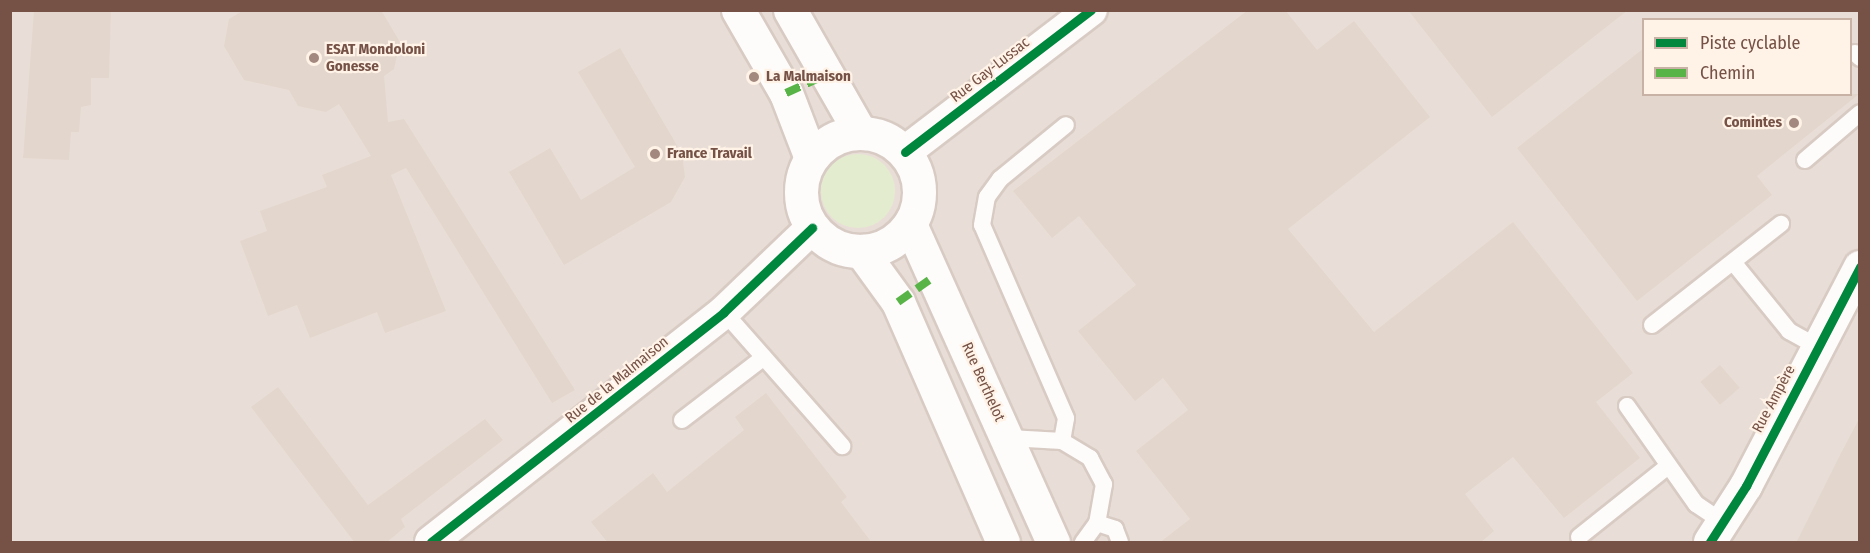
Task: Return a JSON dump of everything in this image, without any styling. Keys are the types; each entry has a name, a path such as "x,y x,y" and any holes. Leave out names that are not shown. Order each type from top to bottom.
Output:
{"main road":[{"path":"738,10 786,93 811,158"},
{"path":"790,10 860,132"},
{"path":"860,132 881,135 905,152 919,179 910,224 889,244 861,251 830,243 812,228 801,189 811,158 836,137 860,132"},
{"name":"Rue Berthelot","path":"910,224 1009,438 1053,543"},
{"path":"861,251 898,302 1003,543"}],"street":[{"name":"Rue Gay-Lussac","path":"905,152 1091,10"},
{"name":"Rue de la Malmaison","path":"431,543 724,312 777,267 812,228"},
{"name":"Rue Ampère","path":"1717,536 1860,267"}],"lane":[{"path":"1805,160 1860,113"},
{"path":"1062,441 1066,418 982,225 987,197 1000,178 1066,125"},
{"path":"1652,325 1781,224"},
{"path":"1733,262 1789,331 1818,347"},
{"path":"724,312 842,446"},
{"path":"682,420 764,357"},
{"path":"1627,406 1717,536"},
{"path":"1009,438 1062,441 1090,458 1104,484 1097,523 1083,543"},
{"path":"1579,537 1668,466"},
{"path":"1097,523 1115,529 1120,543"}],"shaded area":[{"path":"11,11 1859,11 1859,542 11,542"}],"green space":[{"path":"858,154 872,157 884,165 892,177 895,191 892,205 884,217 872,225 858,228 844,225 832,217 824,205 821,191 824,177 832,165 844,157"}],"building":[{"path":"34,10 111,10 109,78 91,78 91,105 81,107 79,132 71,132 69,160 23,158"},
{"path":"244,10 381,10 400,42 394,69 384,76 388,122 404,119 575,390 552,403 406,168 391,175 446,311 385,333 377,312 310,338 297,305 268,316 240,241 267,231 260,211 327,187 322,175 371,156 339,104 326,112 298,106 289,90 244,80 224,46 229,19"},
{"path":"1248,10 1285,10 1317,50 1354,21 1430,117 1288,229 1374,332 1513,222 1633,373 1596,402 1640,458 1564,518 1513,457 1465,494 1494,531 1480,543 1159,543 1190,519 1136,451 1188,410 1163,378 1135,401 1078,331 1136,285 1079,216 1052,238 1013,191"},
{"path":"1408,10 1628,10 1492,117"},
{"name":"France Travail","path":"620,48 682,154 685,177 671,202 564,265 509,172 550,148 581,200 635,167 578,72"},
{"path":"1642,50 1642,96 1852,96 1852,94 1859,94 1757,176 1772,195 1637,301 1517,148"},
{"path":"1720,365 1740,388 1720,405 1700,382"},
{"path":"278,387 368,505 485,419 503,440 401,519 405,527 386,543 355,543 251,407"},
{"path":"766,393 847,497 841,502 872,543 608,543 591,522 653,473 667,492 744,430 735,417"},
{"path":"1860,417 1860,543 1796,543 1840,455"}],"marked path":[{"path":"786,93 826,75"},
{"path":"898,302 935,276"}],"cycle path":[{"path":"905,152 1091,10"},
{"path":"431,542 724,312 812,228"},
{"path":"1710,542 1746,486 1860,267"}],"place":[{"name":"ESAT Mondoloni Gonesse","path":"314,58"},
{"name":"La Malmaison","path":"754,77"},
{"name":"Comintes","path":"1794,123"},
{"name":"France Travail","path":"655,154"}]}
